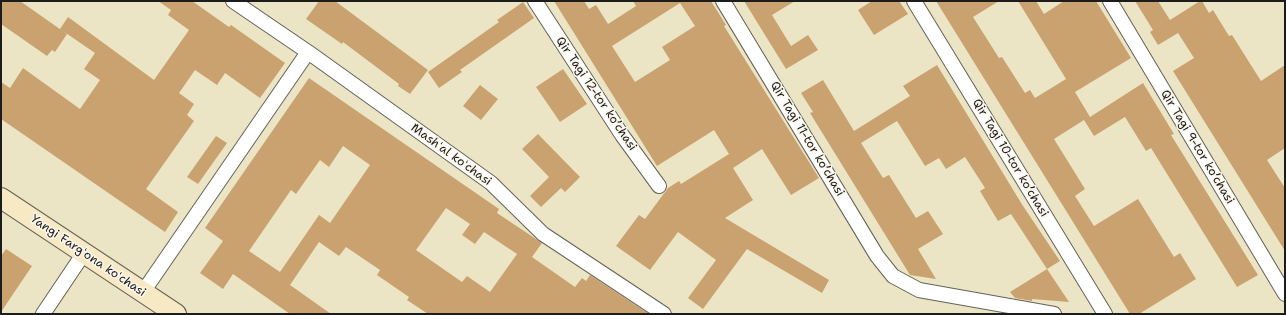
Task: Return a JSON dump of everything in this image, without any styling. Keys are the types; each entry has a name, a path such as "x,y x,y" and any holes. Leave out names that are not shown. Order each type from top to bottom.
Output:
{"main road":[{"name":"Yangi Fargʻona koʻchasi","path":"1,198 176,314"}],"street":[{"name":"Mashʻal koʻchasi","path":"234,1 491,183 543,234 664,314"},
{"name":"Qir Tagi 12-tor koʼchasi","path":"535,1 622,135 659,186"},
{"name":"Qir Tagi 11-tor koʼchasi","path":"723,1 877,256 893,276 919,290 1054,314"},
{"name":"Qir Tagi 10-tor koʼchasi","path":"914,1 1106,314"},
{"name":"Qir Tagi 9-tor koʼchasi","path":"1110,1 1285,294"},
{"path":"143,292 308,52"},
{"path":"43,314 84,253"}],"building":[{"path":"1,1 20,1 67,34 55,52 52,50 47,56 1,24"},
{"path":"158,1 192,1 229,27 231,25 285,63 260,98 225,73 217,85 195,70 179,93 194,104 187,115 194,121 146,189 178,212 165,232 1,119 1,82 10,88 23,68 80,109 100,80 84,69 95,53 60,29 68,17 154,80 189,30 168,15 171,10"},
{"path":"319,1 335,1 428,70 410,94 343,42 342,44 306,19"},
{"path":"554,1 584,1 589,9 596,5 608,24 636,6 633,1 711,1 726,25 724,26 819,178 791,195 762,149 733,168 753,200 725,218 829,280 822,293 747,249 703,309 688,298 716,260 678,232 650,270 616,246 639,215 645,219 668,188 679,181 681,184 729,154 714,130 657,166","holes":["680,3 695,26 662,47 670,60 635,82 612,46"]},
{"path":"744,1 795,1 772,15 791,46 808,35 818,50 786,69"},
{"path":"872,1 899,1 908,14 874,35 858,10"},
{"path":"936,1 999,1 973,17 999,58 1002,57 1025,93 1030,90 1035,98 1066,79 1018,1 1036,1 1044,14 1064,1 1096,1 1131,58 1075,92 1090,117 1143,83 1174,134 1171,135 1258,275 1237,287 1151,148 1146,151 1125,117 1094,136 1084,120 1054,139 1085,189 1075,196 1094,226 1138,199 1174,257 1180,253 1196,279 1139,314 1130,314"},
{"path":"1135,1 1158,1 1170,20 1202,1 1209,13 1213,10 1229,36 1232,35 1261,81 1285,65 1285,148 1267,160 1285,188 1285,251 1173,71 1194,58 1178,33 1158,45 1150,32 1153,30"},
{"path":"523,2 534,18 460,70 462,72 439,88 428,72 499,22 497,20"},
{"path":"937,65 1023,206 1060,261 1047,269 1011,214 998,221 980,191 985,188 965,157 946,169 939,158 925,166 897,121 861,143 883,178 889,175 916,218 928,211 943,234 918,249 936,279 910,275 810,113 813,112 801,93 823,80 854,131 910,96 903,86"},
{"path":"563,69 587,104 560,122 536,87"},
{"path":"309,78 499,209 497,213 542,243 532,257 575,287 582,278 586,281 590,275 649,314 428,314 407,300 409,297 377,275 380,270 346,247 339,256 319,242 290,285 331,314 290,314 233,274 223,289 200,273 223,241 205,228","holes":["343,146 370,165 330,223 319,215 280,272 249,251 291,190 296,194 320,160 329,167","446,208 470,224 462,235 475,244 484,232 517,254 490,292 467,276 462,282 416,250"]},
{"path":"480,85 498,99 481,120 463,106"},
{"path":"538,134 580,177 565,192 561,188 541,207 530,196 549,177 522,149"},
{"path":"216,136 227,143 198,184 187,177"},
{"path":"6,249 32,266 1,312 1,256"},
{"path":"1047,269 1069,302 1032,299 1032,301 1015,298 1010,292"}]}
